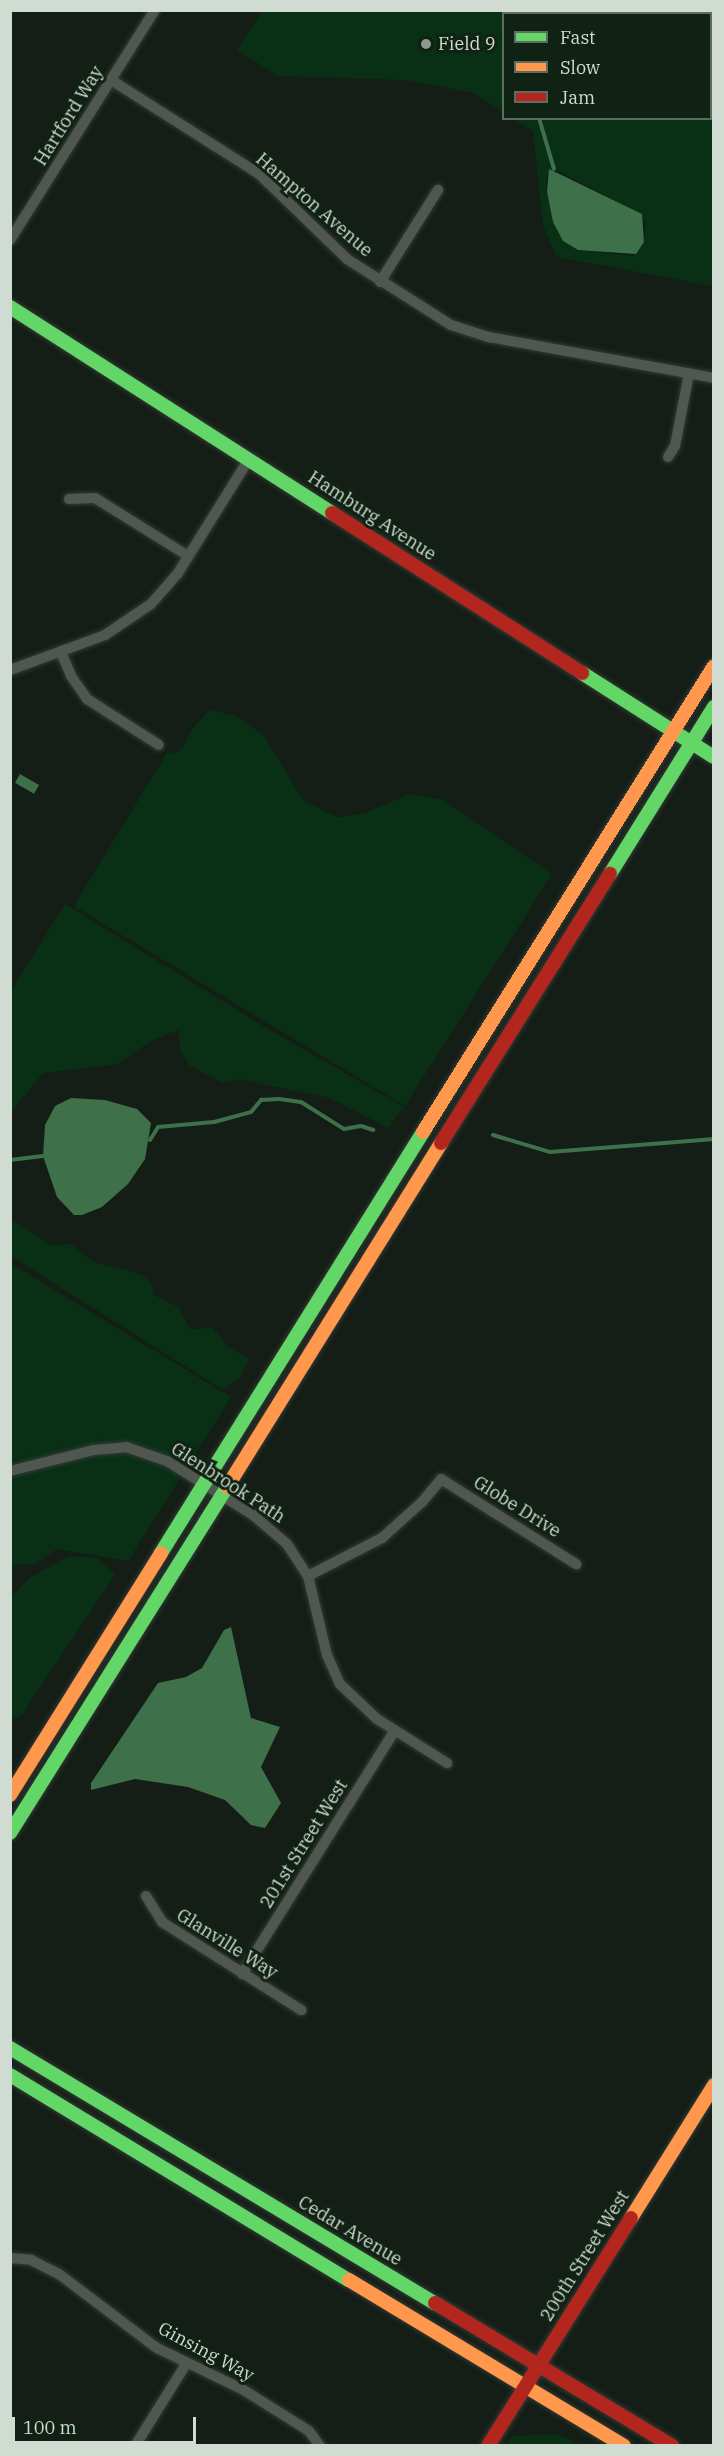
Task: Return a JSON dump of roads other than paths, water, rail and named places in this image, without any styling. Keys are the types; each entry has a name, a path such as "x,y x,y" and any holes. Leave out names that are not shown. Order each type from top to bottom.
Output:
{"main road":[{"name":"Hamburg Avenue","path":"10,307 714,757"},
{"path":"10,1833 222,1495 682,737 714,666"},
{"path":"10,1795 203,1484 682,737 714,707"},
{"name":"Cedar Avenue","path":"10,2048 672,2445"},
{"path":"10,2075 624,2445"},
{"name":"200th Street West","path":"488,2445 714,2085"}],"street":[{"name":"Hartford Way","path":"10,240 155,10"},
{"name":"Hampton Avenue","path":"111,80 259,174 337,251 380,282 442,321 467,332 714,378"},
{"path":"380,282 438,190"},
{"path":"668,457 675,446 689,373"},
{"path":"10,670 61,652 134,618 162,594 249,459"},
{"path":"69,499 95,498 188,556"},
{"path":"61,652 87,699 159,745"},
{"name":"Glenbrook Path","path":"10,1471 126,1447 155,1455 222,1495 277,1533 308,1576 336,1677 351,1698 394,1732 447,1763"},
{"name":"Globe Drive","path":"308,1576 382,1538 422,1502 441,1479 576,1564"},
{"name":"201st Street West","path":"242,1974 394,1732"},
{"name":"Glanville Way","path":"146,1896 162,1922 300,2010"},
{"name":"Ginsing Way","path":"10,2258 31,2260 59,2274 157,2348 186,2364 242,2389 309,2431 320,2445"},
{"path":"135,2445 186,2364"}],"waterway":[{"path":"540,120 554,169"},
{"path":"150,1140 158,1127 214,1122 251,1112 261,1100 279,1099 301,1102 344,1129 361,1126 373,1130"},
{"path":"493,1135 550,1152 714,1139"},
{"path":"10,1160 43,1156"}],"place":[{"name":"Field 9","path":"426,44"}]}
